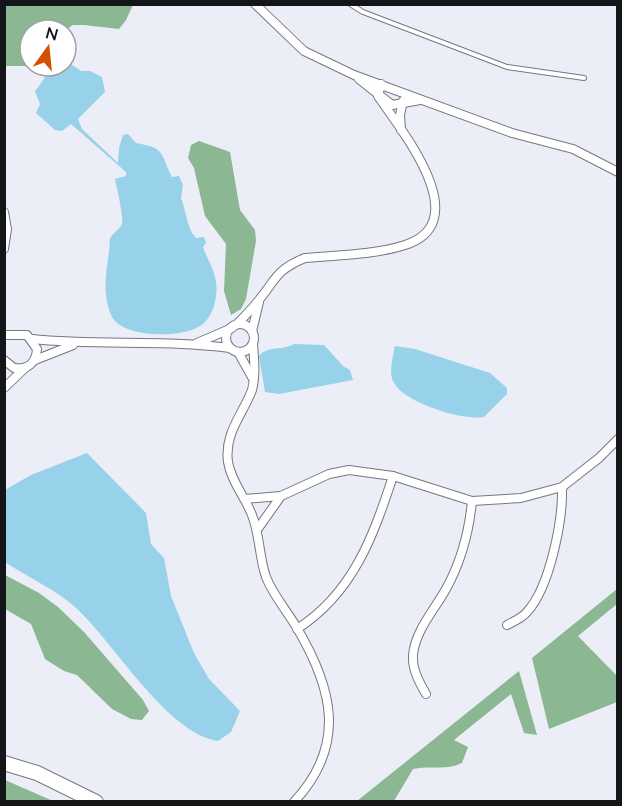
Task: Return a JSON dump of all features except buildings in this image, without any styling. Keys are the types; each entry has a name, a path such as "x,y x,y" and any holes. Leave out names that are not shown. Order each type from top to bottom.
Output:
{"main road":[{"path":"4,763 37,773 96,801"}],"street":[{"path":"255,4 304,51 354,75 512,133 573,149 618,172"},
{"path":"354,75 392,105 420,100"},
{"path":"254,380 227,335 260,300 277,273 305,258 405,245 420,238 435,218 437,207 433,188 401,130 378,96 381,84"},
{"path":"401,130 400,115 404,94"},
{"path":"4,212 7,229 4,249"},
{"path":"260,300 252,331 254,380 246,403 231,432 228,446 231,474 245,499 257,530 267,578 297,629 326,691 330,714 329,737 321,763 305,789 294,801"},
{"path":"197,343 234,326 245,326 252,331"},
{"path":"6,338 22,334 32,339 77,344 197,343 247,351 253,344"},
{"path":"32,339 37,349 35,360"},
{"path":"4,388 35,360 77,344"},
{"path":"5,362 14,368 26,368"},
{"path":"245,499 281,495 329,474 349,470 393,476 472,501 521,498 562,487 599,458 618,439"},
{"path":"297,629 330,604 357,570 374,534 393,476"},
{"path":"507,625 528,611 538,595 559,533 563,509 562,487"},
{"path":"257,530 281,495"},
{"path":"426,694 415,668 416,641 447,588 461,553 470,523 472,501"}],"lane":[{"path":"351,4 363,12 507,67 584,78"}],"green space":[{"path":"5,4 133,5 119,29 78,25 78,18 18,18 18,66 5,66"},
{"path":"199,141 230,152 240,210 255,230 256,241 246,299 241,309 231,315 224,291 226,244 205,216 194,168 188,158 191,145"},
{"path":"5,575 39,593 58,607 84,632 143,700 149,711 142,720 131,719 112,709 77,675 64,671 45,659 31,624 5,609"},
{"path":"617,589 617,604 578,636 617,676 617,702 549,729 532,658"},
{"path":"519,671 537,735 524,733 511,694 454,740 468,747 462,763 450,767 413,769 394,801 357,801"},
{"path":"5,780 53,801 5,801"}],"water":[{"path":"78,69 90,71 102,77 105,92 78,119 82,129 118,163 123,135 128,134 136,143 153,147 161,153 172,177 179,176 183,185 181,198 189,225 196,238 204,237 206,243 203,247 216,283 215,302 203,324 182,332 154,334 127,329 117,323 111,315 106,291 110,240 122,224 115,179 126,176 126,172 71,124 62,131 55,130 36,113 40,104 35,91 45,78 78,78"},
{"path":"294,344 324,345 343,366 350,370 353,380 279,394 265,392 259,356 267,350"},
{"path":"395,346 415,349 490,373 507,388 507,394 484,417 463,416 422,404 400,390 392,379 391,370"},
{"path":"87,453 146,513 151,544 164,558 171,596 194,653 209,679 240,711 231,732 218,741 199,734 179,722 160,704 75,607 59,594 5,562 5,490 31,475"}]}
